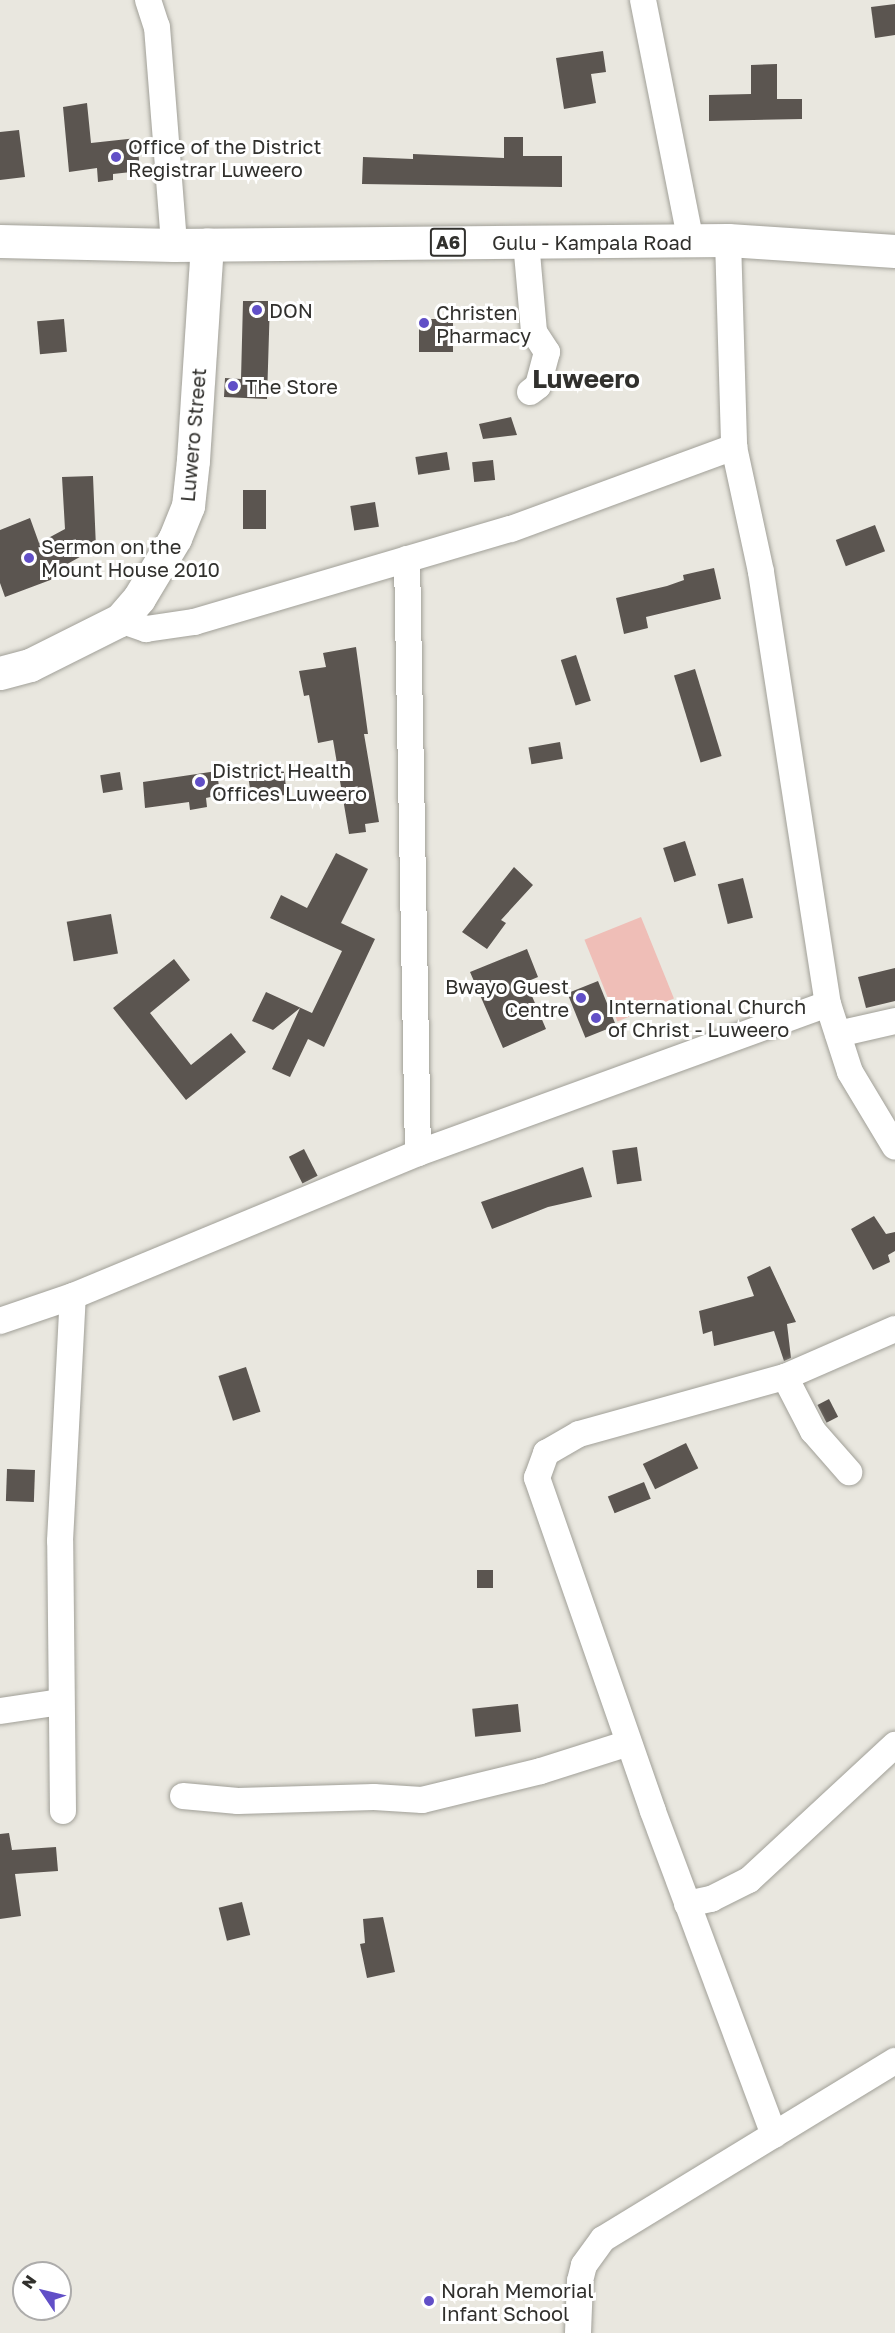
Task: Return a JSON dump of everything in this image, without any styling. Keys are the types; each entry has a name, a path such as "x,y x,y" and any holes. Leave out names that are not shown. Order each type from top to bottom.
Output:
{"main road":[{"name":"Gulu - Kampala Road","path":"0,241 207,244 728,240 895,251"},
{"name":"Luwero Street","path":"0,673 30,665 120,620 158,570 188,506 207,244"}],"street":[{"path":"148,0 157,27 174,244"},
{"path":"643,0 691,242"},
{"path":"728,240 734,447 761,572 828,1004 850,1072 895,1147"},
{"path":"526,242 534,332 547,352 538,386 530,392"},
{"path":"120,620 146,629 194,622 511,529 734,447"},
{"path":"407,559 418,1153"},
{"path":"0,1321 73,1296 418,1153 828,1004"},
{"path":"838,1034 895,1021"},
{"path":"63,1811 60,1540 73,1296"},
{"path":"774,2135 687,1904 537,1478 540,1465 557,1445 579,1434 785,1377 895,1329"},
{"path":"785,1377 813,1431 849,1472"},
{"path":"0,1711 60,1702"},
{"path":"183,1796 238,1801 374,1797 423,1800 541,1771 629,1743"},
{"path":"687,1904 711,1899 749,1880 895,1745"},
{"path":"578,2333 580,2281 584,2265 603,2239 895,2061"}],"shaded area":[{"path":"641,917 674,999 617,1021 584,940"}],"building":[{"path":"895,4 895,35 875,38 871,7"},
{"path":"603,51 606,72 591,74 596,103 564,109 556,58"},
{"path":"777,64 777,99 802,99 802,119 709,121 709,95 751,94 751,65"},
{"path":"87,103 91,143 137,138 140,171 113,174 113,180 98,182 97,168 69,172 63,107"},
{"path":"19,130 25,177 0,180 0,132"},
{"path":"504,137 523,137 523,156 562,156 562,187 362,184 363,157 413,159 413,154 504,158"},
{"path":"243,301 270,301 267,399 224,397 225,378 241,379"},
{"path":"64,319 67,352 40,354 37,321"},
{"path":"419,319 453,319 453,352 419,352"},
{"path":"511,417 517,435 483,439 479,424"},
{"path":"447,452 450,470 418,475 415,457"},
{"path":"493,460 495,480 474,482 472,462"},
{"path":"93,476 96,548 51,573 53,579 5,597 0,583 0,530 30,518 39,543 65,529 62,477"},
{"path":"243,490 266,490 266,529 243,529"},
{"path":"375,502 379,527 354,531 350,506"},
{"path":"875,525 885,551 846,566 836,540"},
{"path":"714,568 721,599 646,617 648,628 624,634 616,598 667,586 684,580 683,575"},
{"path":"356,647 368,734 364,734 379,822 365,824 366,832 349,834 333,740 318,743 309,695 304,696 299,671 326,667 323,653"},
{"path":"576,655 591,701 576,706 561,660"},
{"path":"695,669 722,756 701,762 674,675"},
{"path":"560,742 563,759 531,764 528,748"},
{"path":"283,765 287,795 252,800 247,770"},
{"path":"217,771 220,795 206,798 207,807 190,810 189,802 145,808 143,782"},
{"path":"120,772 123,790 103,793 100,775"},
{"path":"685,841 696,875 674,882 663,848"},
{"path":"336,853 368,869 341,923 375,939 324,1047 308,1039 290,1077 272,1069 300,1008 273,1030 252,1021 266,992 312,1013 342,951 270,918 281,895 307,908"},
{"path":"514,867 533,885 501,920 506,923 487,949 462,932"},
{"path":"743,878 753,918 728,924 718,884"},
{"path":"111,914 118,953 74,961 67,922"},
{"path":"527,949 538,977 526,982 546,1029 503,1048 470,972"},
{"path":"174,959 190,980 150,1013 191,1065 231,1033 246,1052 186,1100 113,1008"},
{"path":"895,968 895,1001 866,1008 858,977"},
{"path":"598,981 616,1026 585,1038 567,993"},
{"path":"637,1147 642,1181 617,1184 612,1150"},
{"path":"304,1149 318,1176 302,1183 289,1157"},
{"path":"583,1167 592,1197 548,1207 492,1229 481,1202"},
{"path":"874,1216 886,1234 895,1232 895,1251 888,1255 890,1262 873,1270 851,1229"},
{"path":"770,1266 796,1322 787,1324 791,1358 784,1361 774,1331 714,1346 712,1331 703,1334 699,1311 754,1296 747,1277"},
{"path":"246,1367 261,1412 233,1421 218,1376"},
{"path":"829,1399 838,1417 826,1423 817,1405"},
{"path":"686,1443 698,1468 655,1489 643,1464"},
{"path":"7,1469 35,1470 34,1502 6,1501"},
{"path":"644,1482 651,1499 615,1513 608,1497"},
{"path":"477,1570 493,1570 493,1588 477,1588"},
{"path":"518,1704 521,1732 475,1737 472,1709"},
{"path":"9,1833 12,1850 56,1847 58,1871 15,1874 21,1916 0,1919 0,1834"},
{"path":"242,1902 250,1935 227,1941 219,1908"},
{"path":"383,1917 395,1972 367,1978 360,1944 365,1943 363,1919"}],"place":[{"name":"Office of the District Registrar Luweero","path":"116,157"},
{"name":"DON","path":"257,310"},
{"name":"Christen Pharmacy","path":"424,323"},
{"name":"The Store","path":"233,386"},
{"name":"Sermon on the Mount House 2010","path":"29,558"},
{"name":"District Health Offices Luweero","path":"200,782"},
{"name":"Bwayo Guest Centre","path":"581,998"},
{"name":"International Church of Christ - Luweero","path":"596,1018"},
{"name":"Norah Memorial Infant School","path":"429,2301"}],"district":[{"name":"Luweero","path":"586,379"}]}
